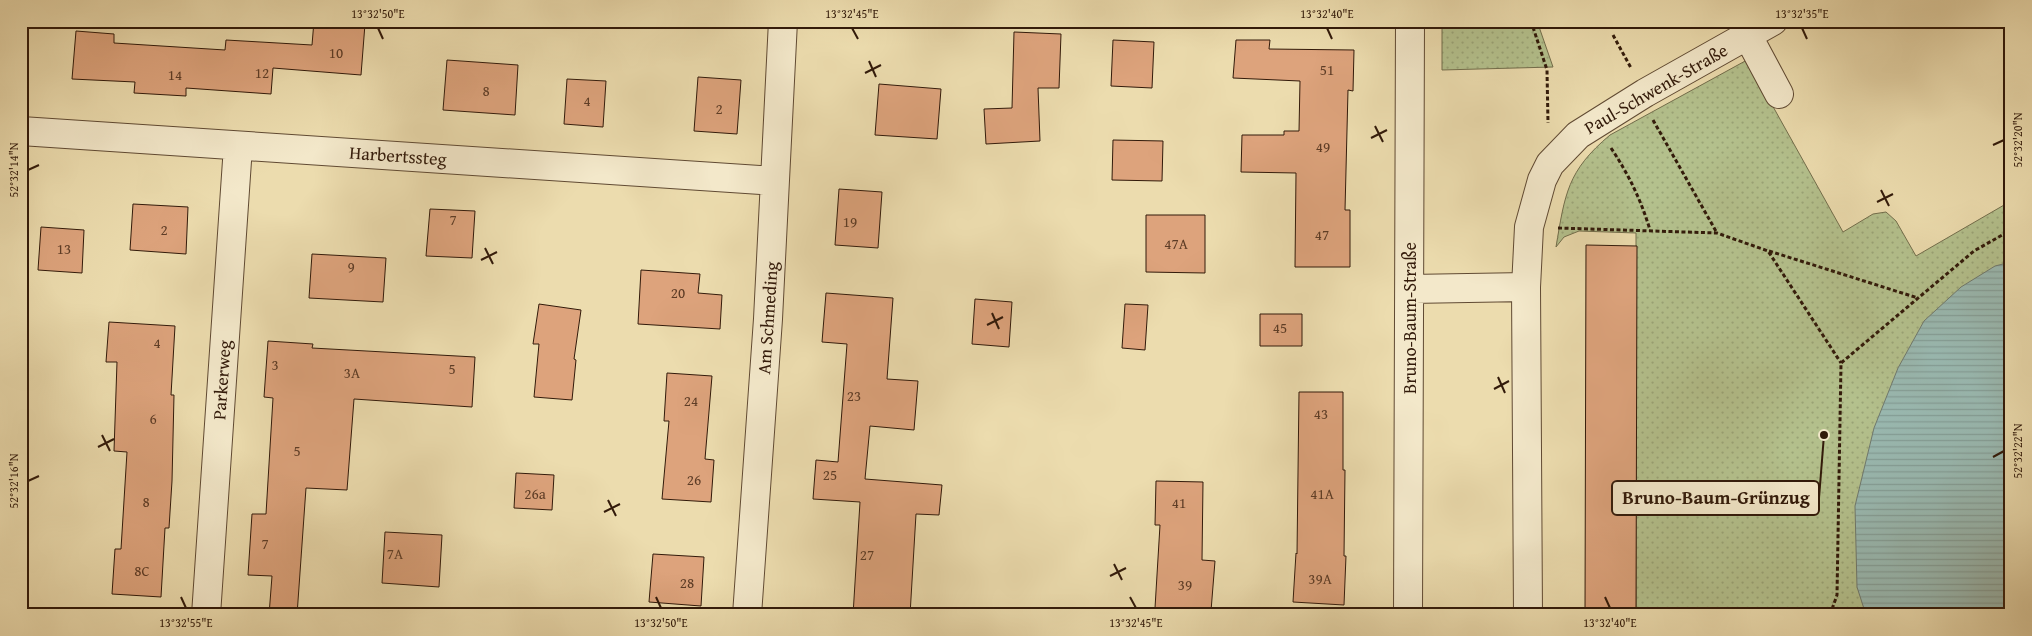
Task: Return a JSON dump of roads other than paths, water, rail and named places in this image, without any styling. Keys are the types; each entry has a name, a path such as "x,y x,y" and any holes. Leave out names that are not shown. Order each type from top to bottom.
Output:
{"street":[{"name":"Am Schmeding","path":"747,615 768,319 784,21"},
{"name":"Bruno-Baum-Straße","path":"1408,615 1410,21"},
{"name":"Paul-Schwenk-Straße","path":"1526,287 1529,227 1550,164 1578,135 1642,94 1773,21"},
{"path":"1748,36 1780,94"},
{"name":"Harbertssteg","path":"21,131 774,181"},
{"name":"Parkerweg","path":"206,615 238,146"},
{"path":"1410,289 1526,287 1528,615"}],"water":[{"path":"2011,262 2011,615 1866,615 1857,587 1855,506 1874,428 1898,368 1924,321 1961,287 1995,266"}],"place":[{"name":"Bruno-Baum-Grünzug","path":"1824,435"}]}
